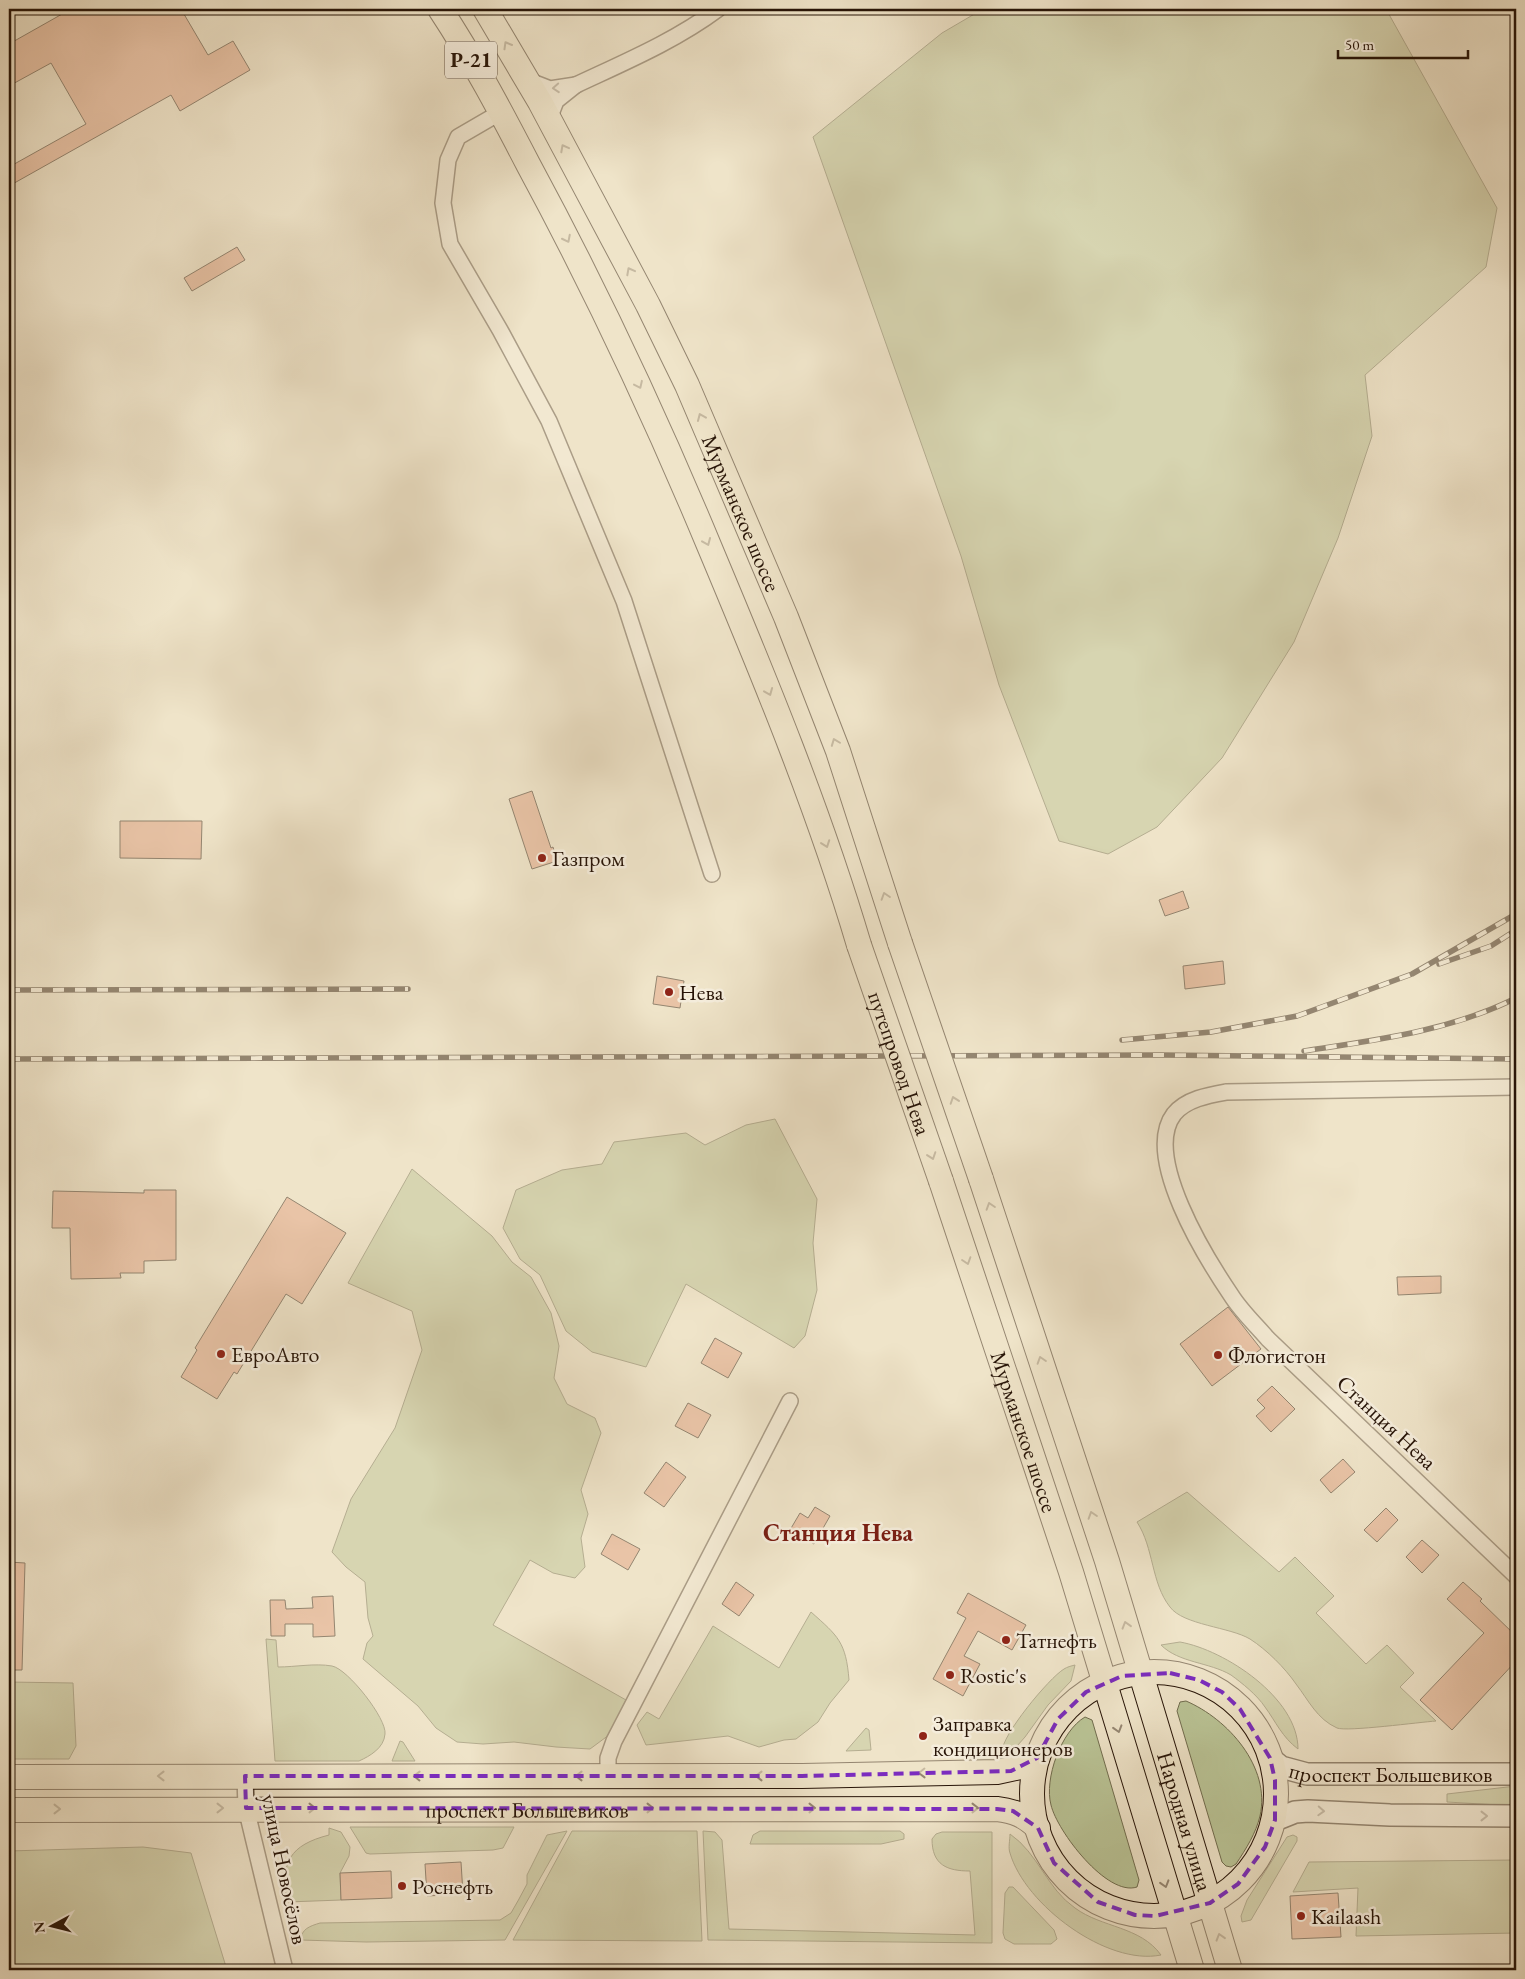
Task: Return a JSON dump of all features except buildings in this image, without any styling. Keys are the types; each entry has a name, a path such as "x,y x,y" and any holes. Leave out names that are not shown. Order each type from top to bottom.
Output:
{"main road":[{"name":"Р-21","path":"440,9 501,112"},
{"name":"Р-21","path":"485,9 544,111"},
{"name":"Мурманское шоссе","path":"544,111 648,305 687,385 724,469 838,751 900,942"},
{"name":"Мурманское шоссе","path":"501,112 610,322 697,516 793,752 844,893 859,945"},
{"name":"путепровод Нева","path":"900,942 981,1179"},
{"name":"путепровод Нева","path":"859,945 941,1181"},
{"name":"Мурманское шоссе","path":"981,1179 1107,1561 1141,1672"},
{"name":"Мурманское шоссе","path":"941,1181 1070,1572 1104,1682"},
{"name":"проспект Большевиков","path":"1141,1672 1170,1673 1199,1680 1222,1692 1240,1709 1259,1736 1270,1758 1275,1780 1274,1820 1265,1847 1253,1866 1238,1884 1210,1903 1174,1915 1135,1915 1098,1902 1067,1879 1054,1863 1038,1828 1033,1805 1032,1781 1037,1758 1046,1736 1058,1718 1086,1692 1104,1682 1141,1672"},
{"name":"Народная улица","path":"1141,1672 1230,1970"},
{"name":"Народная улица","path":"1104,1682 1192,1970"},
{"name":"проспект Большевиков","path":"9,1777 608,1776 997,1772 1012,1771 1025,1766 1037,1758"},
{"name":"проспект Большевиков","path":"1270,1758 1281,1766 1308,1774 1516,1774"},
{"name":"проспект Большевиков","path":"9,1810 246,1808 997,1808 1013,1811 1026,1817 1038,1828"},
{"name":"проспект Большевиков","path":"1274,1820 1295,1812 1308,1811 1390,1815 1516,1816"}],"street":[{"path":"544,111 576,85 663,44 695,26 718,9"},
{"path":"527,80 550,89 576,85"},
{"path":"501,112 458,137 448,160 444,203 450,244 505,338 549,421 624,602 712,874"},
{"name":"Станция Нева","path":"1516,1087 1226,1092 1200,1097 1175,1113 1166,1130 1165,1150 1169,1173 1181,1205 1202,1248 1232,1297 1268,1339 1516,1576"},
{"path":"608,1776 608,1758 614,1741 790,1401"},
{"name":"улица Новосёлов","path":"245,1776 246,1808 285,1970"}],"highlighted area":[{"path":"1170,1673 1199,1680 1222,1692 1240,1709 1270,1758 1275,1780 1275,1820 1265,1847 1238,1884 1210,1903 1155,1916 1135,1915 1098,1902 1054,1863 1038,1828 1013,1811 997,1809 246,1808 245,1776 802,1776 1011,1771 1037,1758 1058,1719 1086,1692 1122,1676"}],"green space":[{"path":"983,9 1386,9 1497,208 1486,267 1365,375 1372,436 1338,538 1294,642 1222,758 1157,827 1108,854 1059,841 999,685 961,556 813,137 942,33"},
{"path":"775,1119 817,1199 813,1243 817,1290 805,1336 794,1348 686,1284 646,1367 592,1352 566,1331 540,1275 520,1259 503,1228 516,1190 562,1170 602,1164 614,1142 686,1133 705,1145 746,1125"},
{"path":"412,1169 492,1236 512,1262 531,1277 551,1313 559,1346 554,1378 567,1404 595,1418 601,1433 581,1490 588,1514 581,1538 585,1567 575,1578 553,1573 530,1560 493,1625 626,1700 613,1732 590,1749 514,1742 483,1744 457,1742 436,1728 418,1706 363,1659 367,1643 373,1636 368,1618 365,1582 346,1567 332,1552 351,1499 395,1428 422,1350 412,1311 348,1283"},
{"path":"1187,1492 1279,1572 1295,1557 1334,1596 1316,1613 1366,1664 1387,1645 1414,1673 1400,1687 1436,1721 1368,1728 1337,1728 1319,1715 1287,1672 1256,1643 1231,1631 1196,1622 1176,1613 1164,1598 1159,1587 1147,1543 1137,1522"},
{"path":"811,1612 828,1627 843,1648 849,1680 830,1703 818,1722 796,1739 784,1740 759,1747 728,1736 646,1745 637,1725 647,1712 659,1719 713,1626 779,1668"},
{"path":"266,1639 276,1640 278,1667 332,1666 339,1669 356,1685 380,1717 384,1727 384,1739 372,1754 359,1761 275,1761"},
{"path":"1180,1642 1217,1655 1256,1679 1273,1695 1286,1712 1295,1730 1298,1749 1283,1734 1258,1698 1235,1678 1213,1667 1176,1655 1161,1645"},
{"path":"1075,1665 1071,1681 1048,1705 1025,1737 1017,1746 1002,1752 1009,1734 1027,1708 1057,1674 1065,1668"},
{"path":"9,1682 73,1683 76,1746 69,1759 9,1759"},
{"path":"1186,1701 1202,1709 1231,1732 1243,1747 1259,1780 1262,1798 1260,1816 1253,1835 1243,1853 1236,1864 1231,1867 1226,1866 1222,1862 1177,1711 1180,1702"},
{"path":"1085,1717 1092,1720 1139,1880 1137,1887 1125,1887 1112,1882 1085,1860 1063,1830 1051,1805 1049,1794 1050,1782 1056,1756 1069,1733"},
{"path":"866,1728 869,1730 871,1750 846,1751"},
{"path":"400,1741 403,1742 415,1761 392,1761"},
{"path":"1516,1786 1516,1806 1447,1802 1447,1794"},
{"path":"350,1827 514,1827 503,1848 493,1850 370,1854 366,1853"},
{"path":"329,1828 341,1832 350,1847 349,1856 340,1873 341,1900 287,1902 285,1876 291,1857 305,1844 329,1835"},
{"path":"567,1831 505,1940 366,1942 301,1940 304,1931 320,1923 500,1920 511,1913 519,1899 527,1884 527,1875 547,1835"},
{"path":"572,1831 697,1831 702,1941 513,1940"},
{"path":"703,1831 715,1832 722,1840 729,1929 975,1935 970,1871 954,1870 942,1865 935,1855 932,1839 936,1834 942,1832 992,1832 992,1943 708,1940"},
{"path":"760,1831 900,1831 904,1834 904,1839 881,1844 750,1844 753,1835"},
{"path":"1010,1834 1028,1851 1065,1900 1086,1915 1142,1938 1161,1955 1140,1956 1117,1951 1093,1941 1071,1928 1050,1911 1032,1892 1019,1873 1009,1851"},
{"path":"1293,1835 1297,1837 1297,1841 1251,1920 1242,1922 1241,1916 1247,1900 1287,1837"},
{"path":"143,1847 191,1853 227,1970 9,1970 9,1851"},
{"path":"1516,1860 1516,1933 1356,1936 1358,1888 1293,1892 1309,1862"},
{"path":"1009,1887 1013,1887 1054,1930 1057,1939 1051,1944 1014,1944 1005,1939 1003,1933 1005,1893"}],"railway":[{"path":"1122,1040 1211,1032 1297,1016 1412,974 1516,914"},
{"path":"1439,964 1491,946 1516,930"},
{"path":"9,990 408,989"},
{"path":"1304,1051 1412,1033 1465,1019 1516,998"},
{"path":"9,1059 1161,1055 1516,1059"}],"place":[{"name":"Газпром","path":"542,858"},
{"name":"Нева","path":"669,992"},
{"name":"ЕвроАвто","path":"221,1354"},
{"name":"Флогистон","path":"1218,1355"},
{"name":"Татнефть","path":"1006,1640"},
{"name":"Rostic's","path":"950,1675"},
{"name":"Заправка кондиционеров","path":"923,1736"},
{"name":"Роснефть","path":"402,1886"},
{"name":"Kailaash","path":"1301,1916"}],"district":[{"name":"Станция Нева","path":"838,1533"}]}
